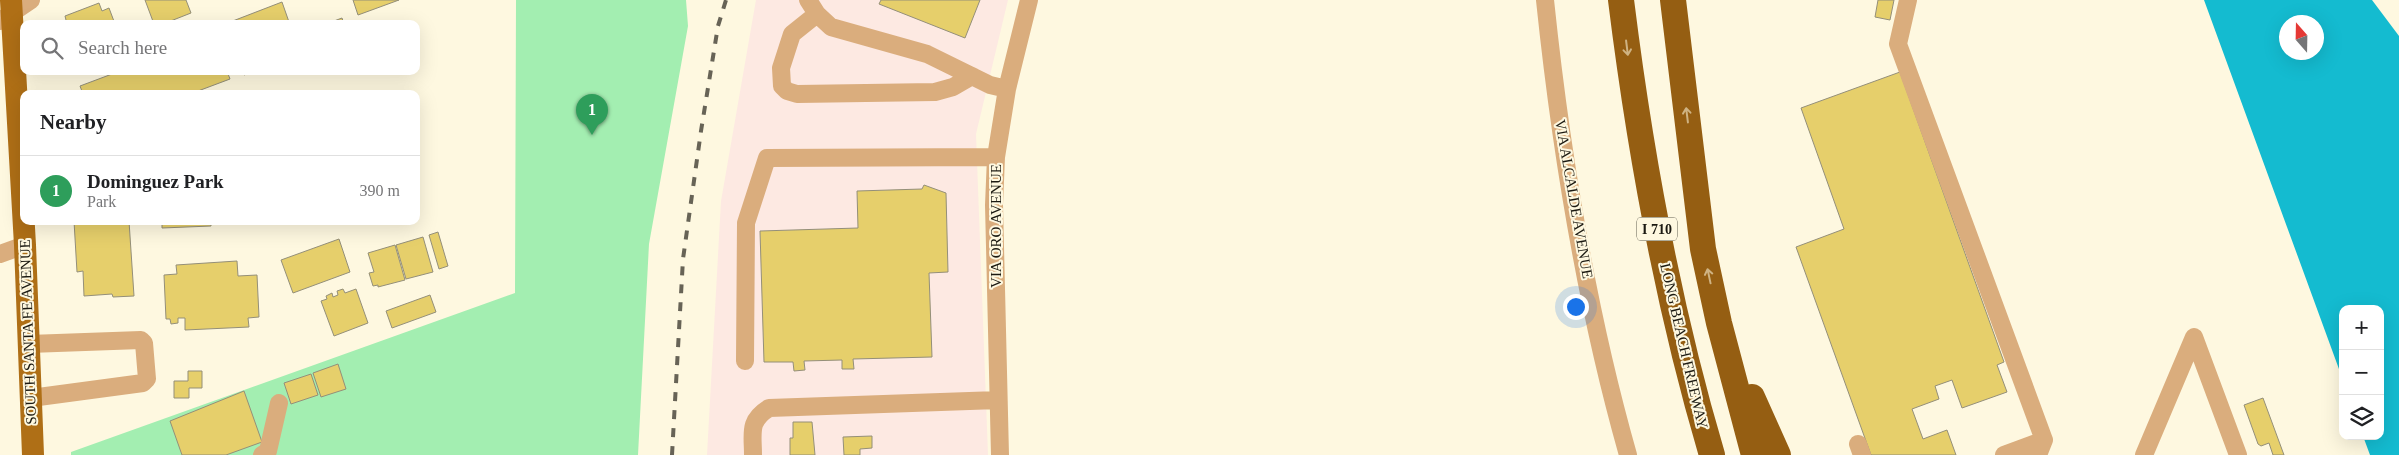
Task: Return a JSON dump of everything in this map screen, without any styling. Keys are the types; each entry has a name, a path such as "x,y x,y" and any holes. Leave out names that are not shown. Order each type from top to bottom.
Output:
{"highway":[{"name":"LONG BEACH FREEWAY","path":"1620,0 1649,186 1672,300 1712,455"},
{"name":"I 710","path":"1673,0 1703,249 1719,323 1754,455"},
{"path":"1719,323 1778,455"}],"main road":[{"name":"SOUTH SANTA FE AVENUE","path":"7,11 20,180"},
{"name":"SOUTH SANTA FE AVENUE","path":"23,225 33,455"}],"street":[{"path":"7,11 31,0"},
{"name":"VIA ORO AVENUE","path":"1000,455 994,205 996,157 1007,89 1029,0"},
{"name":"VIA ALCALDE AVENUE","path":"1545,0 1554,84 1570,186 1598,332 1628,455"},
{"path":"1908,0 1898,44 2041,447 2004,455"},
{"path":"972,76 953,87 935,92 797,94 787,91 782,86 781,68 792,34 812,7 832,27 927,54 972,76 1007,89"},
{"path":"745,360 746,223 767,158 996,157"},
{"path":"0,254 25,245"},
{"path":"2144,455 2194,337 2238,455"},
{"path":"29,344 141,340 144,343 147,379 143,383 31,398"},
{"path":"753,455 753,424 758,415 769,408 998,400"},
{"path":"262,455 268,451 279,403"}],"shaded area":[{"path":"756,0 1008,0 976,134 988,455 707,455 721,201"}],"green space":[{"path":"516,0 686,0 688,26 649,244 638,455 71,455 71,452 515,293"}],"water":[{"path":"2204,0 2372,0 2399,36 2399,455 2370,455 2364,440 2384,440 2384,305 2339,305 2339,369"}],"building":[{"path":"145,0 186,0 191,13 173,20 152,20"},
{"path":"353,0 399,0 358,15"},
{"path":"881,0 980,0 965,38 879,4"},
{"path":"1878,0 1894,0 1890,20 1875,17"},
{"path":"282,2 288,20 235,20"},
{"path":"99,3 102,11 109,8 114,20 66,20 65,16"},
{"path":"1900,72 2004,362 1997,365 2007,392 1962,408 1952,380 1935,386 1939,399 1912,409 1923,439 1947,430 1956,455 1871,455 1796,247 1844,229 1801,108"},
{"path":"109,75 228,75 230,79 201,90 82,90 80,86"},
{"path":"924,185 946,193 948,272 929,273 932,357 853,359 854,369 842,369 842,360 804,361 805,370 794,371 793,362 764,362 760,231 858,228 857,191 922,189"},
{"path":"74,225 129,225 134,296 113,297 112,294 84,296 83,271 77,272"},
{"path":"162,225 211,225 211,226 162,228"},
{"path":"438,232 448,266 439,269 429,235"},
{"path":"423,237 433,272 406,279 396,245"},
{"path":"339,239 350,272 293,293 281,260"},
{"path":"395,245 405,280 378,287 378,285 373,286 369,273 374,272 368,253"},
{"path":"237,261 238,276 257,275 259,317 248,318 249,327 185,330 185,318 178,318 178,323 171,324 170,319 166,319 164,275 177,274 176,265"},
{"path":"343,289 345,293 356,289 368,323 334,336 321,301 327,299 326,296 332,293 333,297 338,295 337,291"},
{"path":"430,295 436,312 392,328 386,311"},
{"path":"338,364 346,389 321,397 313,373"},
{"path":"188,371 202,371 202,388 189,388 189,398 174,398 174,381 188,381"},
{"path":"311,374 318,395 291,404 284,383"},
{"path":"244,391 262,442 226,455 182,455 170,421"},
{"path":"2263,398 2284,455 2273,455 2269,443 2261,446 2258,444 2244,405"},
{"path":"793,422 812,422 815,455 790,455 790,438 793,438"},
{"path":"872,436 872,448 860,449 860,455 844,455 843,437"}],"railway":[{"path":"672,455 683,259 718,26 726,0"}],"place":[{"name":"Dominguez Park","path":"592,135"}]}
